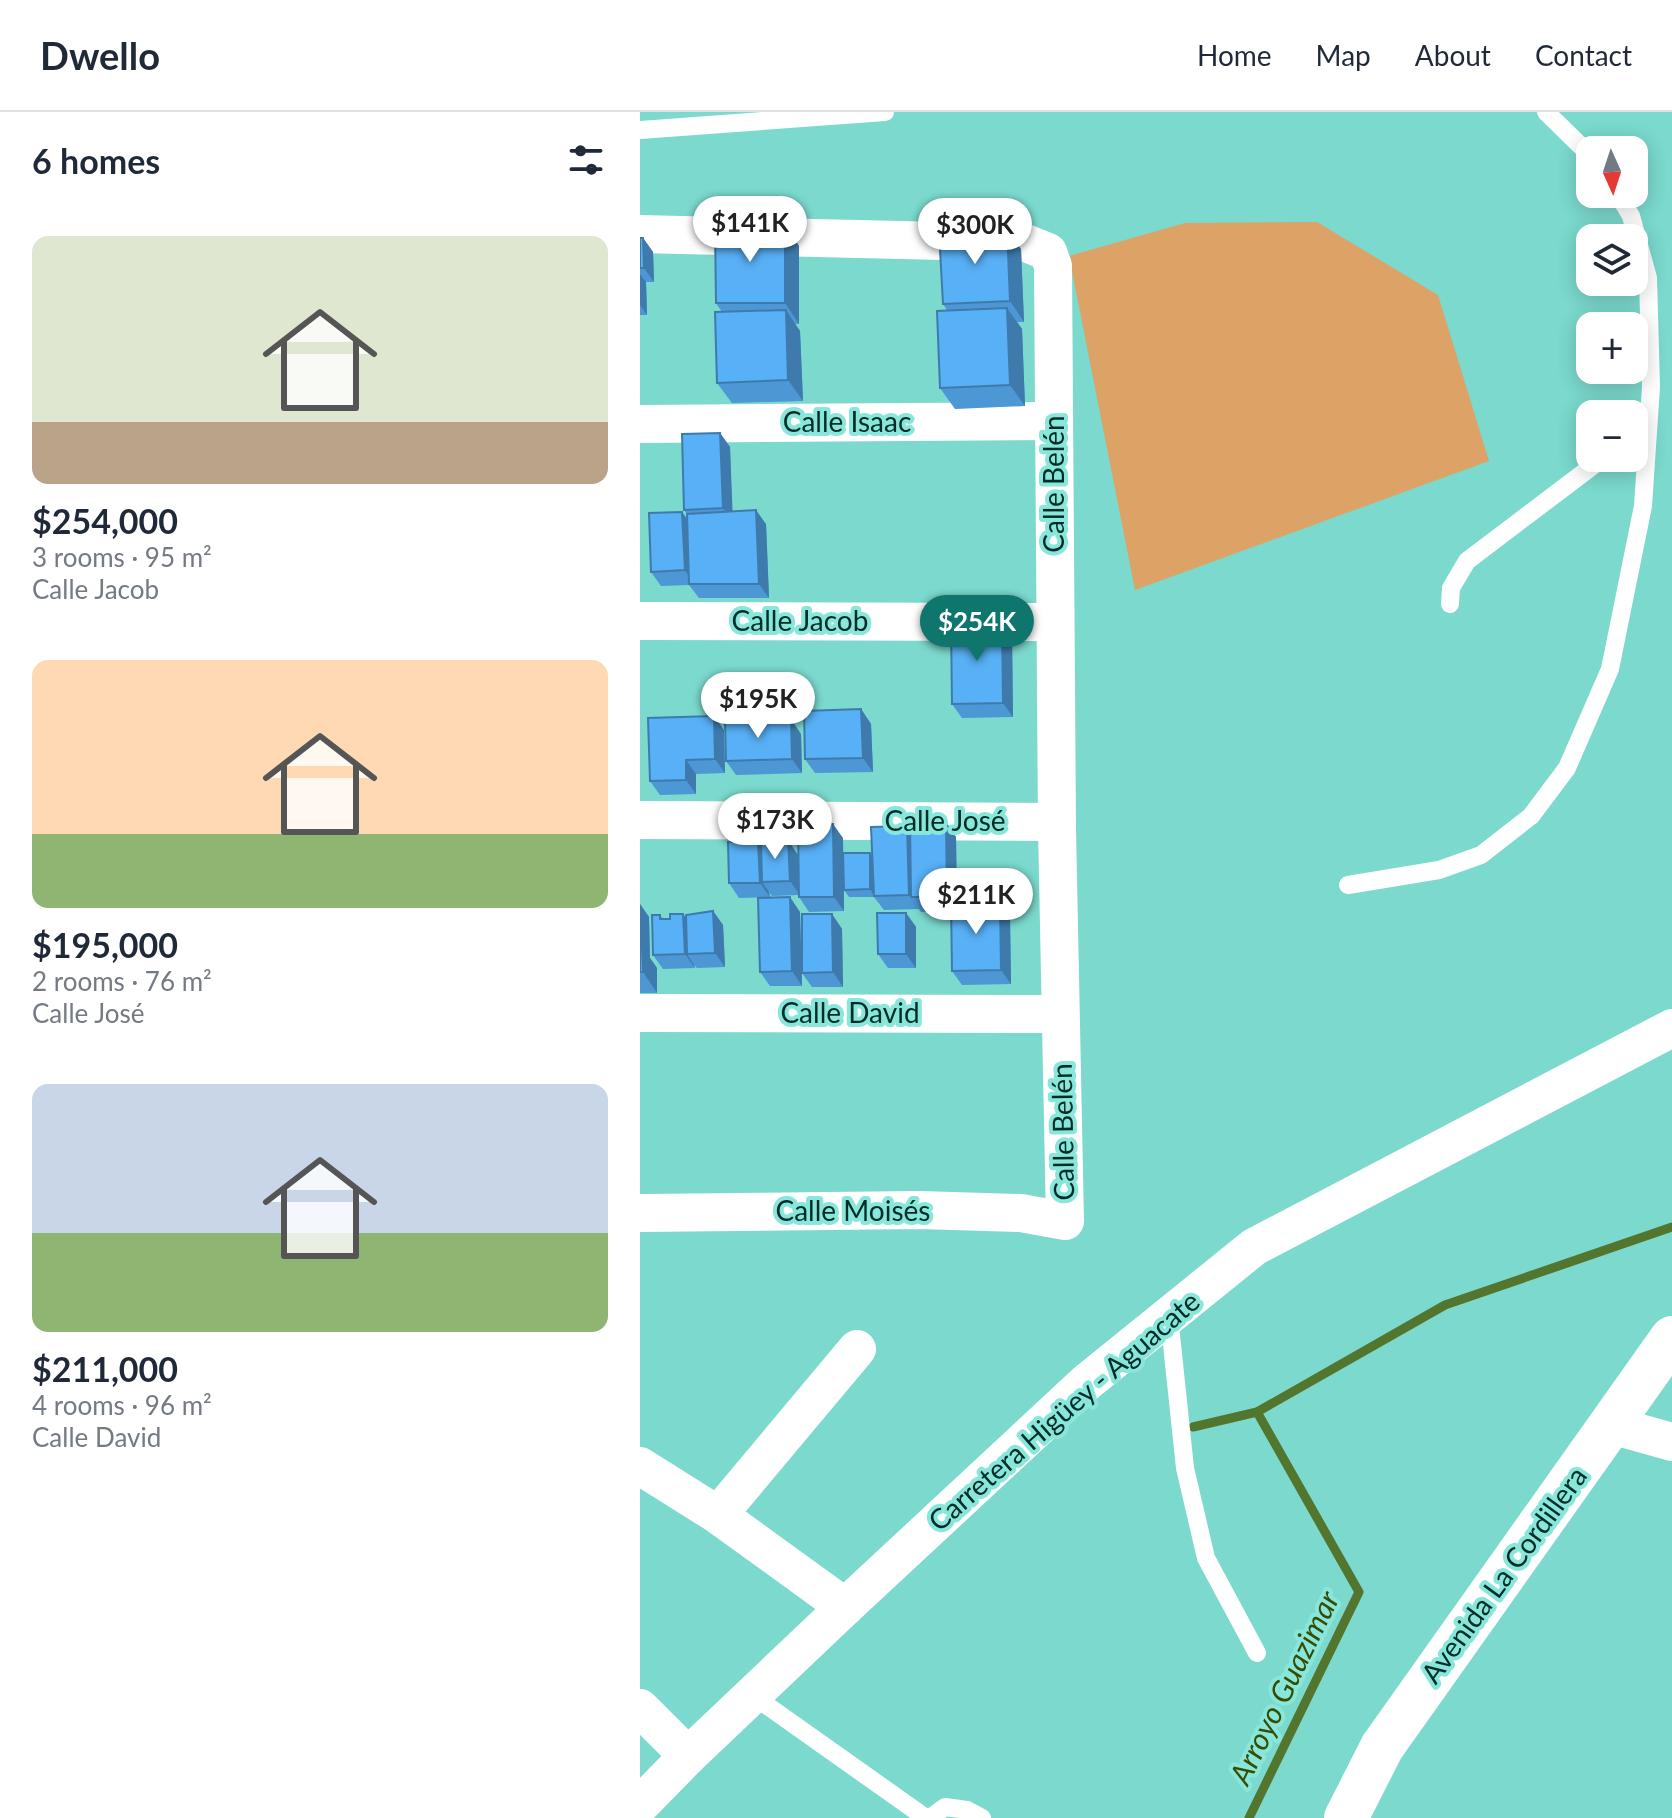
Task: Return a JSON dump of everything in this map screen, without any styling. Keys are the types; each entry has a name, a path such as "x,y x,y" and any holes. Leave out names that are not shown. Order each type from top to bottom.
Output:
{"main road":[{"name":"Avenida La Cordillera","path":"1346,1818 1382,1747 1670,1343"}],"street":[{"name":"Calle Belén","path":"640,234 1026,243 1048,252 1053,266 1057,822 1065,1221"},
{"name":"Calle Isaac","path":"640,424 1054,421"},
{"name":"Calle Jacob","path":"640,621 1055,622"},
{"name":"Calle José","path":"640,820 1057,822"},
{"name":"Calle David","path":"640,1013 1060,1014"},
{"name":"Carretera Higüey - Aguacate","path":"640,1805 752,1695 1087,1382 1254,1247 1672,1028"},
{"name":"Calle Moisés","path":"640,1213 919,1210 1021,1213 1065,1221"},
{"path":"718,1515 857,1349"},
{"path":"1611,1425 1672,1442"},
{"path":"640,1466 718,1515 845,1607"},
{"path":"640,1708 688,1756"}],"lane":[{"path":"640,130 885,112"},
{"path":"1546,112 1576,141"},
{"path":"1626,208 1648,278 1651,387 1648,400"},
{"path":"1450,604 1451,588 1467,561 1585,472"},
{"path":"1348,885 1439,870 1481,855 1531,816 1567,768 1610,669 1643,506 1642,472"},
{"path":"1169,1316 1185,1468 1206,1558 1257,1653"},
{"path":"752,1695 928,1818 945,1807 967,1810 982,1818"}],"shaded area":[{"path":"1317,222 1438,295 1489,461 1135,590 1069,256 1185,223"}],"building":[{"path":"715,226 785,226 785,303 716,303"},
{"path":"1007,228 1010,301 943,304 939,231"},
{"path":"640,238 643,238 644,268 640,268"},
{"path":"1007,308 1010,385 940,388 937,311"},
{"path":"786,310 788,380 717,383 715,312"},
{"path":"720,433 723,508 684,510 682,434"},
{"path":"756,510 759,584 689,584 687,514"},
{"path":"682,512 685,570 651,572 649,513"},
{"path":"1002,622 1003,703 952,704 951,623"},
{"path":"861,709 863,758 805,759 804,711"},
{"path":"714,716 715,759 686,760 686,780 650,781 648,718"},
{"path":"791,719 792,759 726,761 725,721"},
{"path":"946,822 947,897 911,897 910,823"},
{"path":"833,824 834,897 799,897 798,825"},
{"path":"907,826 909,895 874,896 871,827"},
{"path":"788,840 790,881 762,882 761,841"},
{"path":"758,841 760,883 729,883 728,842"},
{"path":"843,853 870,853 870,889 844,890"},
{"path":"790,897 792,971 760,972 758,898"},
{"path":"1000,902 1001,970 952,971 951,903"},
{"path":"713,911 715,953 687,954 686,915"},
{"path":"877,913 906,913 906,954 878,954"},
{"path":"670,914 683,914 685,954 653,955 652,915 670,919"},
{"path":"802,914 832,914 833,972 802,973"},
{"path":"642,947 643,972 640,972"}],"waterway":[{"path":"1193,1427 1257,1412 1445,1305 1672,1227"},
{"name":"Arroyo Guazimar","path":"1249,1818 1359,1592 1257,1412"}]}
